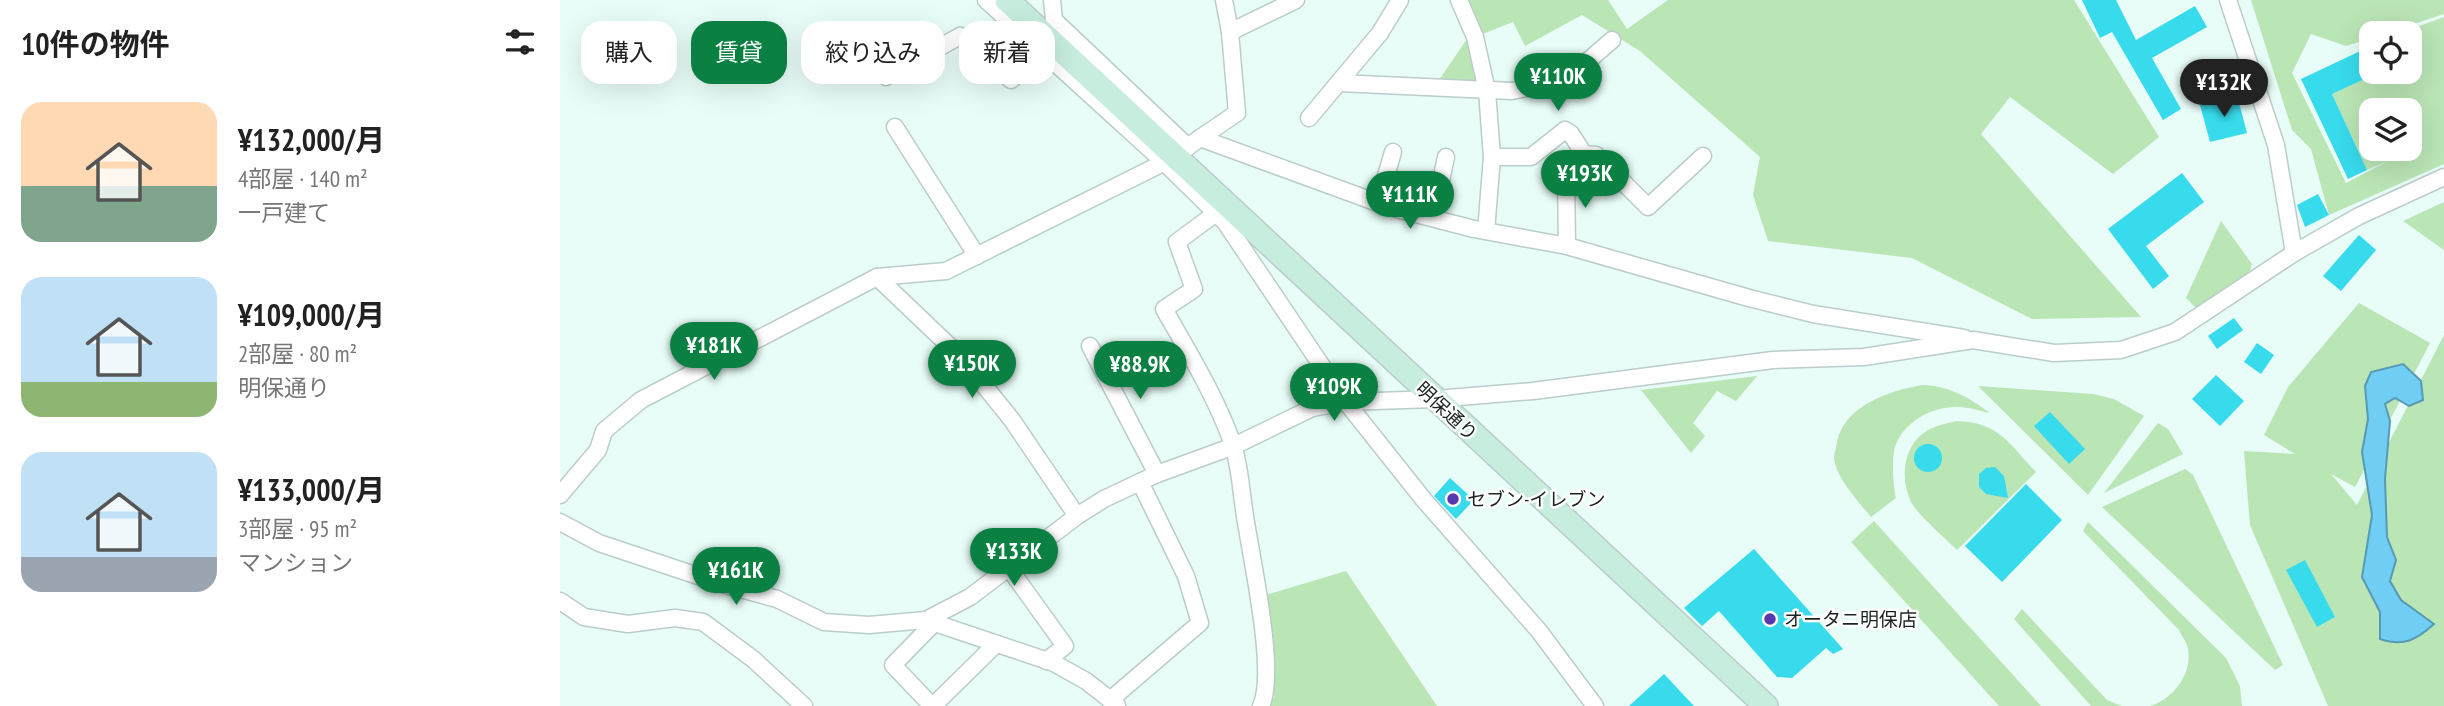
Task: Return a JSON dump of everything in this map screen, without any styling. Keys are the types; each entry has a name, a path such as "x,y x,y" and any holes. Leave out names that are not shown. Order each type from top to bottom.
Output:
{"street":[{"path":"986,0 1010,21"},
{"name":"明保通り","path":"1007,0 1182,151 1435,399 1766,706"},
{"path":"1052,0 1054,20 1182,151 1216,213 1225,222 1346,402 1424,500 1539,631 1595,706"},
{"path":"560,495 598,450 604,431 641,400 877,277 946,271 1182,151 1237,113 1230,32 1224,0"},
{"path":"1230,32 1296,0"},
{"path":"1309,118 1380,33 1400,0"},
{"path":"1459,0 1475,37 1487,91 1492,158 1486,231"},
{"path":"2228,0 2276,145 2294,253"},
{"path":"1339,83 1512,92 1551,83 1590,60 1612,40"},
{"path":"1055,59 1182,151 1433,218 1567,246 1814,314 2054,353 2121,350 2175,332 2294,253 2359,216 2444,177"},
{"path":"895,127 977,256"},
{"path":"1492,158 1531,157 1565,130 1584,154 1596,155 1648,206 1703,156"},
{"path":"1378,203 1393,152"},
{"path":"1433,218 1446,156"},
{"path":"1566,174 1567,246"},
{"path":"1216,213 1177,242 1194,289 1164,309 1216,401 1234,446 1263,635 1266,673 1261,706"},
{"path":"877,277 961,357 1012,420 1076,516"},
{"path":"996,644 932,706 893,665 930,622 970,597 1076,516 1157,474 1234,446 1312,408 1346,402 1435,399 1533,391 1773,360 1864,357 1973,340"},
{"path":"1090,346 1157,474"},
{"path":"560,522 598,543 777,599 824,622 869,625 930,622 1046,661 1086,681 1114,703 1200,623 1186,576 1140,482"},
{"path":"1009,568 1065,646 1046,661"},
{"path":"560,601 584,617 628,624 675,618 703,622 753,659 804,706"}],"green space":[{"path":"1459,0 1608,0 1627,29 1668,0 2074,0 2159,137 2113,174 2010,97 1981,134 2141,317 2032,319 1912,258 1768,241 1753,195 1760,157 1640,51 1582,15 1525,46 1513,22 1475,37"},
{"path":"2251,0 2444,0 2444,14 2422,21 2359,21 2359,42 2346,46 2311,34 2292,73 2346,183 2388,161 2422,161 2422,98 2359,98 2359,153 2332,94 2359,81 2359,84 2422,84 2422,25 2444,17 2444,164 2329,215 2311,149 2292,130"},
{"path":"1469,36 1481,77 1474,84 1437,83"},
{"path":"2224,63 2232,91 2195,103 2187,93 2191,78 2198,70"},
{"path":"1584,154 1617,176 1600,197"},
{"path":"2363,161 2388,161 2367,170"},
{"path":"2444,202 2444,250 2403,221"},
{"path":"2221,221 2252,264 2248,276 2198,310 2186,298"},
{"path":"2359,303 2430,343 2355,487 2331,474 2357,505 2444,335 2444,706 2328,706 2250,525 2244,451 2295,454 2264,435 2288,387"},
{"path":"1757,376 1736,401 1717,391 1693,423 1705,436 1691,453 1641,390"},
{"path":"1922,385 1958,393 1990,413 1949,407 1930,412 1914,421 1901,435 1894,449 1896,498 1871,517 1849,489 1836,466 1834,456 1842,429 1849,418 1870,402 1896,391"},
{"path":"1978,386 2093,394 2114,399 2144,416 2088,495"},
{"path":"1957,421 1994,430 2036,472 1957,550 1914,507 1907,492 1905,471 1909,451 1921,435 1943,424"},
{"path":"2158,423 2168,429 2183,454 2104,493"},
{"path":"2185,469 2193,475 2283,665 2275,670 2102,507"},
{"path":"1874,521 2041,706 1999,706 1851,542"},
{"path":"2088,522 2226,658 2240,686 2242,706 2150,706 2167,697 2180,683 2188,665 2187,645 2179,630 2083,531"},
{"path":"1346,571 1437,706 1269,706 1274,697 1266,595"},
{"path":"2022,609 2107,700 2122,706 2091,706 2014,619"}],"water":[{"path":"2403,364 2421,381 2423,400 2409,406 2395,398 2385,404 2390,421 2385,479 2387,537 2396,560 2390,581 2401,600 2434,624 2409,641 2396,642 2380,639 2380,612 2362,577 2372,515 2362,452 2368,419 2365,386 2371,372"}],"building":[{"path":"2082,0 2116,0 2136,40 2195,6 2207,27 2152,58 2181,109 2163,120 2112,32 2100,38"},
{"path":"2359,52 2359,82 2332,94 2359,153 2359,161 2363,161 2367,170 2348,179 2301,79"},
{"path":"2237,95 2247,133 2210,142 2200,105"},
{"path":"2182,173 2204,202 2146,246 2169,276 2153,289 2108,229"},
{"path":"2318,194 2329,215 2305,227 2297,205"},
{"path":"2359,235 2376,250 2341,291 2323,276"},
{"path":"2234,318 2243,330 2217,349 2208,336"},
{"path":"2257,343 2274,355 2261,374 2244,362"},
{"path":"2216,375 2244,401 2220,426 2192,399"},
{"path":"2050,412 2085,449 2069,464 2034,426"},
{"path":"1928,444 1938,448 1942,458 1938,468 1928,472 1918,468 1914,458 1918,448"},
{"path":"1995,467 2004,476 2008,498 1986,494 1979,487 1979,474 1986,468"},
{"name":"セブン-イレブン","path":"1450,478 1474,500 1456,519 1434,496"},
{"path":"2026,484 2062,520 2002,582 1965,546"},
{"name":"オータニ明保店","path":"1754,549 1843,649 1833,654 1826,648 1792,678 1777,677 1719,611 1702,626 1684,608"},
{"path":"2305,560 2335,617 2317,627 2286,570"},
{"path":"1664,674 1694,706 1629,706"}],"place":[{"name":"セブン-イレブン","path":"1453,499"},
{"name":"オータニ明保店","path":"1770,619"}]}
